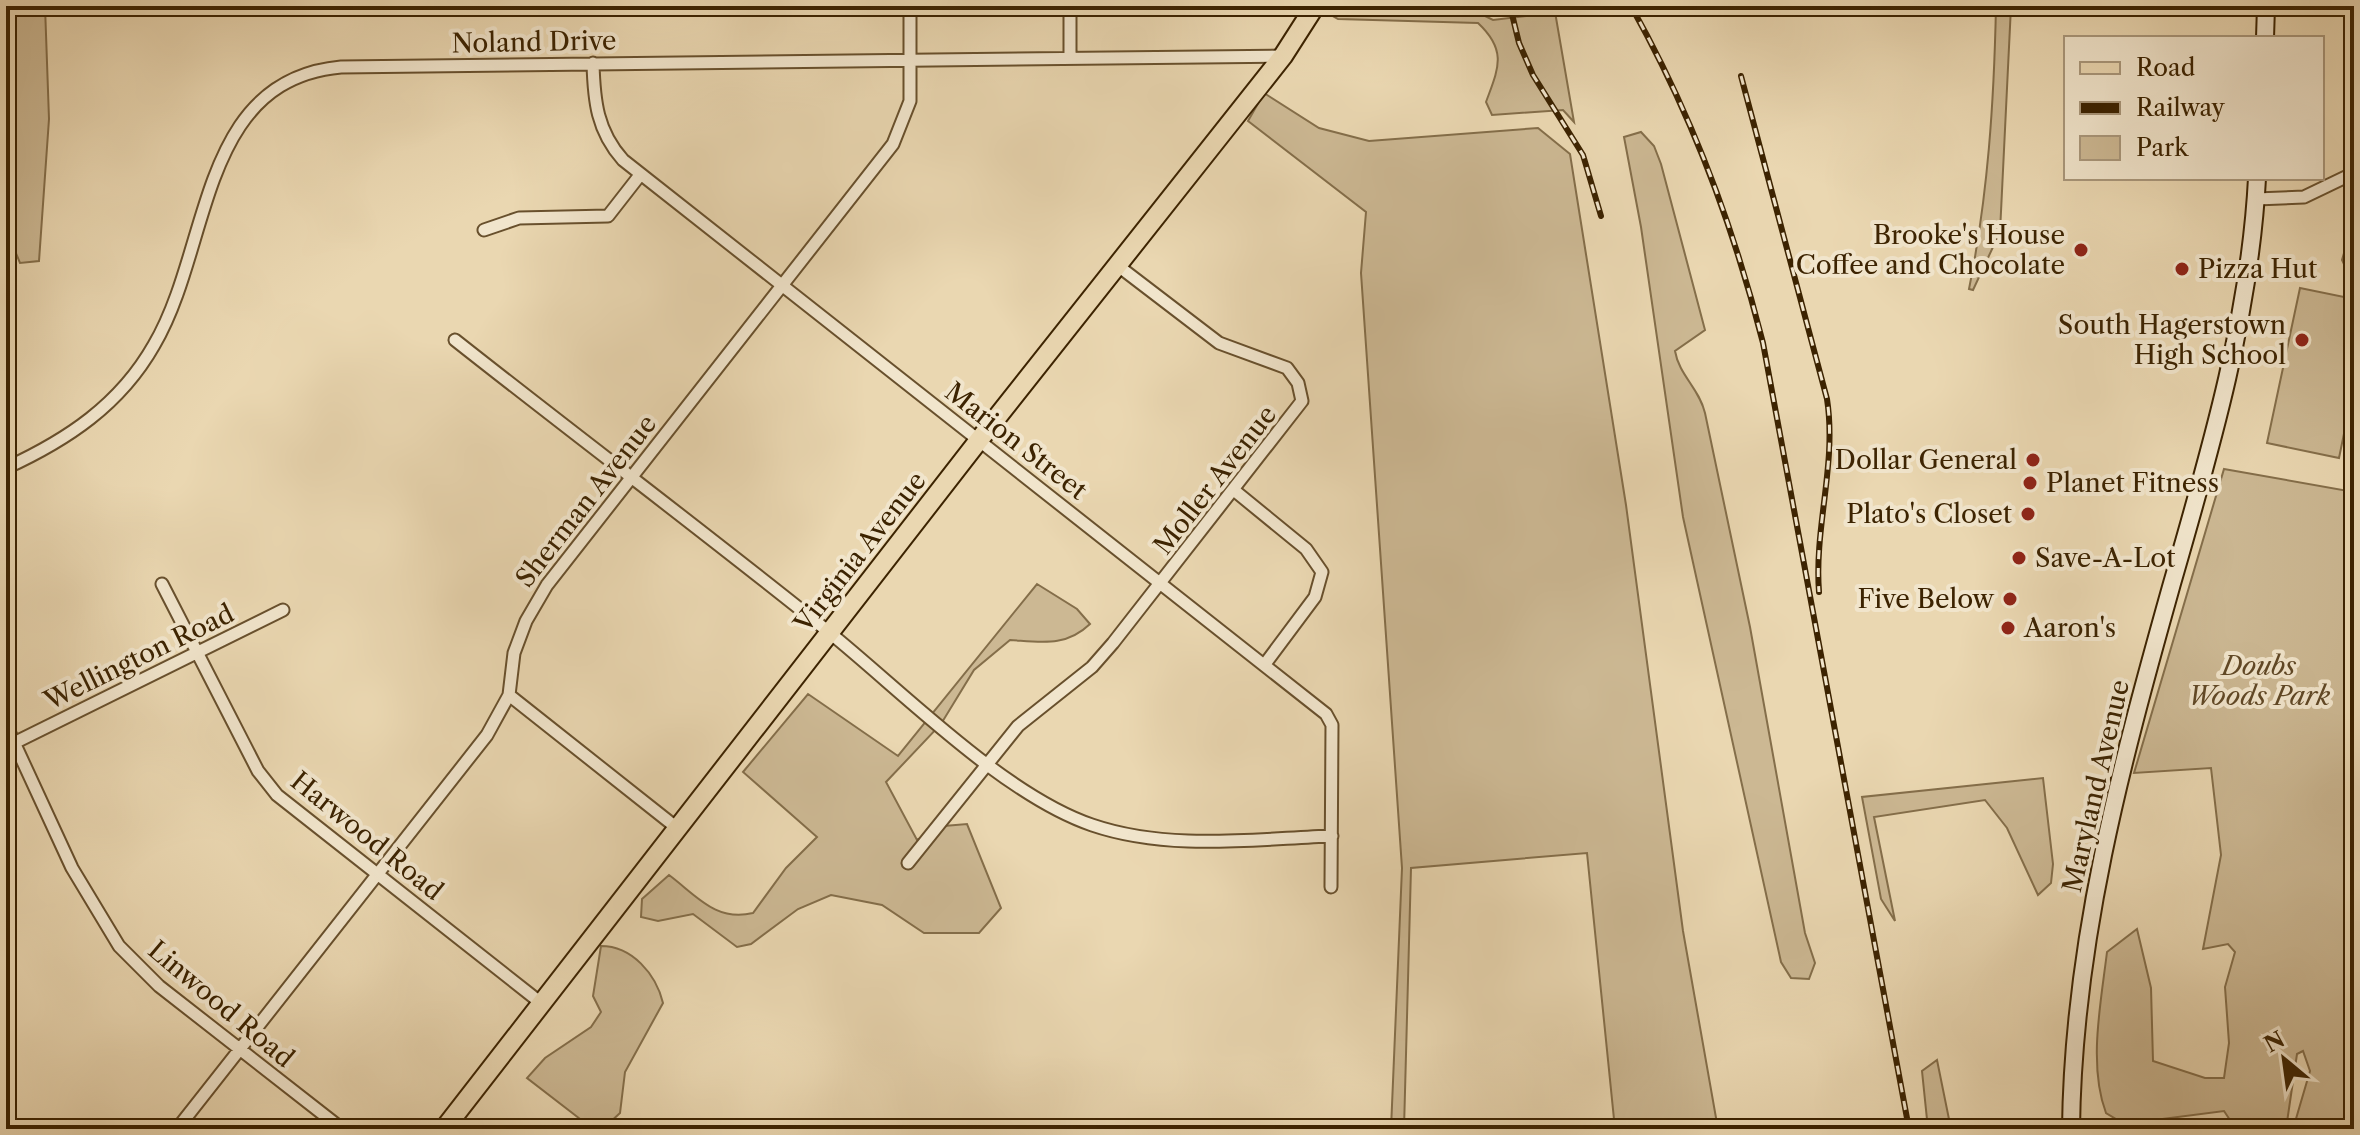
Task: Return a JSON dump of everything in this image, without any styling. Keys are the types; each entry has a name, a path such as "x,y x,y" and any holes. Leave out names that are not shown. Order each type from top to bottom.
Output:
{"main road":[{"name":"Virginia Avenue","path":"444,1129 979,440 1283,56 1315,6"},
{"path":"2265,36 2266,6"},
{"name":"Maryland Avenue","path":"2071,1129 2077,1021 2104,846 2124,758 2222,399 2257,180"}],"street":[{"name":"Sherman Avenue","path":"177,1129 487,735 509,695 514,653 534,604 900,132 910,101 910,6"},
{"path":"1070,6 1070,58"},
{"name":"Noland Drive","path":"6,468 42,451 87,422 131,378 153,347 180,289 231,135 252,106 280,83 318,69 1283,56"},
{"name":"Marion Street","path":"593,63 594,95 602,132 612,147 640,175 1265,664 1330,719 1331,887"},
{"path":"2256,199 2304,197 2354,173"},
{"path":"484,230 519,218 608,216 640,175"},
{"name":"Moller Avenue","path":"908,863 1018,726 1092,667 1235,491 1302,401 1298,383 1287,368 1235,350 1206,335 1117,265"},
{"path":"455,340 829,633 988,763 1058,810 1116,832 1172,841 1332,836"},
{"path":"1235,491 1306,549 1322,572 1315,597 1265,664"},
{"name":"Harwood Road","path":"162,584 268,785 541,1003"},
{"name":"Wellington Road","path":"14,743 283,610"},
{"path":"509,695 677,828"},
{"name":"Linwood Road","path":"6,725 72,868 106,928 159,986 342,1129"}],"green space":[{"path":"6,6 45,6 49,119 39,261 20,263 6,229"},
{"path":"1328,6 1473,10 1493,20 1527,16 1525,6 1554,6 1574,122 1563,110 1492,115 1486,102 1497,70 1497,52 1494,43 1478,23 1338,19 1331,15"},
{"path":"1996,6 2011,6 2000,232 1973,290 1969,289 1989,148"},
{"path":"1264,93 1319,128 1369,141 1538,128 1570,154 1626,505 1683,931 1718,1129 1615,1129 1587,853 1411,868 1404,1129 1391,1129 1402,868 1361,273 1366,212 1248,121"},
{"path":"1641,132 1654,146 1661,164 1705,330 1675,351 1705,413 1750,627 1805,933 1815,963 1809,979 1791,978 1781,962 1683,517 1641,227 1624,137"},
{"path":"2354,219 2354,285 2342,260"},
{"path":"2300,288 2354,299 2354,385 2339,458 2267,443"},
{"name":"Doubs Woods Park","path":"2224,469 2354,492 2354,1129 2293,1129 2310,1071 2303,1051 2297,1054 2286,1129 2236,1129 2224,1111 2121,1122 2106,1113 2101,1094 2097,1054 2107,952 2137,929 2151,988 2153,1061 2205,1078 2224,1078 2229,1043 2225,987 2235,952 2228,944 2203,949 2221,855 2211,768 2134,773"},
{"path":"1037,584 1077,609 1090,624 1063,640 1010,640 974,670 941,724 886,782 917,840 944,826 967,824 1001,908 979,933 924,933 882,905 831,895 798,909 751,944 737,947 693,914 658,921 641,917 642,899 669,875 698,899 718,910 728,914 753,913 786,868 817,837 743,772 808,694 898,756"},
{"path":"2043,778 2053,864 2051,883 2038,895 2007,828 1985,800 1874,817 1895,921 1881,899 1862,797"},
{"path":"601,946 623,951 641,964 655,982 663,1003 625,1072 620,1113 606,1126 593,1129 527,1078 545,1058 591,1027 601,1012 593,996"},
{"path":"1937,1060 1951,1129 1928,1129 1922,1071"}],"railway":[{"path":"1510,6 1519,43 1533,75 1583,155 1601,216"},
{"path":"1631,6 1673,87 1708,170 1738,255 1763,343 1909,1129"},
{"path":"1741,76 1827,399 1829,447 1818,568 1819,592"}],"place":[{"name":"Brooke's House Coffee and Chocolate","path":"2081,250"},
{"name":"Pizza Hut","path":"2182,269"},
{"name":"South Hagerstown High School","path":"2302,340"},
{"name":"Dollar General","path":"2033,460"},
{"name":"Planet Fitness","path":"2030,483"},
{"name":"Plato's Closet","path":"2028,514"},
{"name":"Save-A-Lot","path":"2019,558"},
{"name":"Five Below","path":"2010,599"},
{"name":"Aaron's","path":"2008,628"}]}
